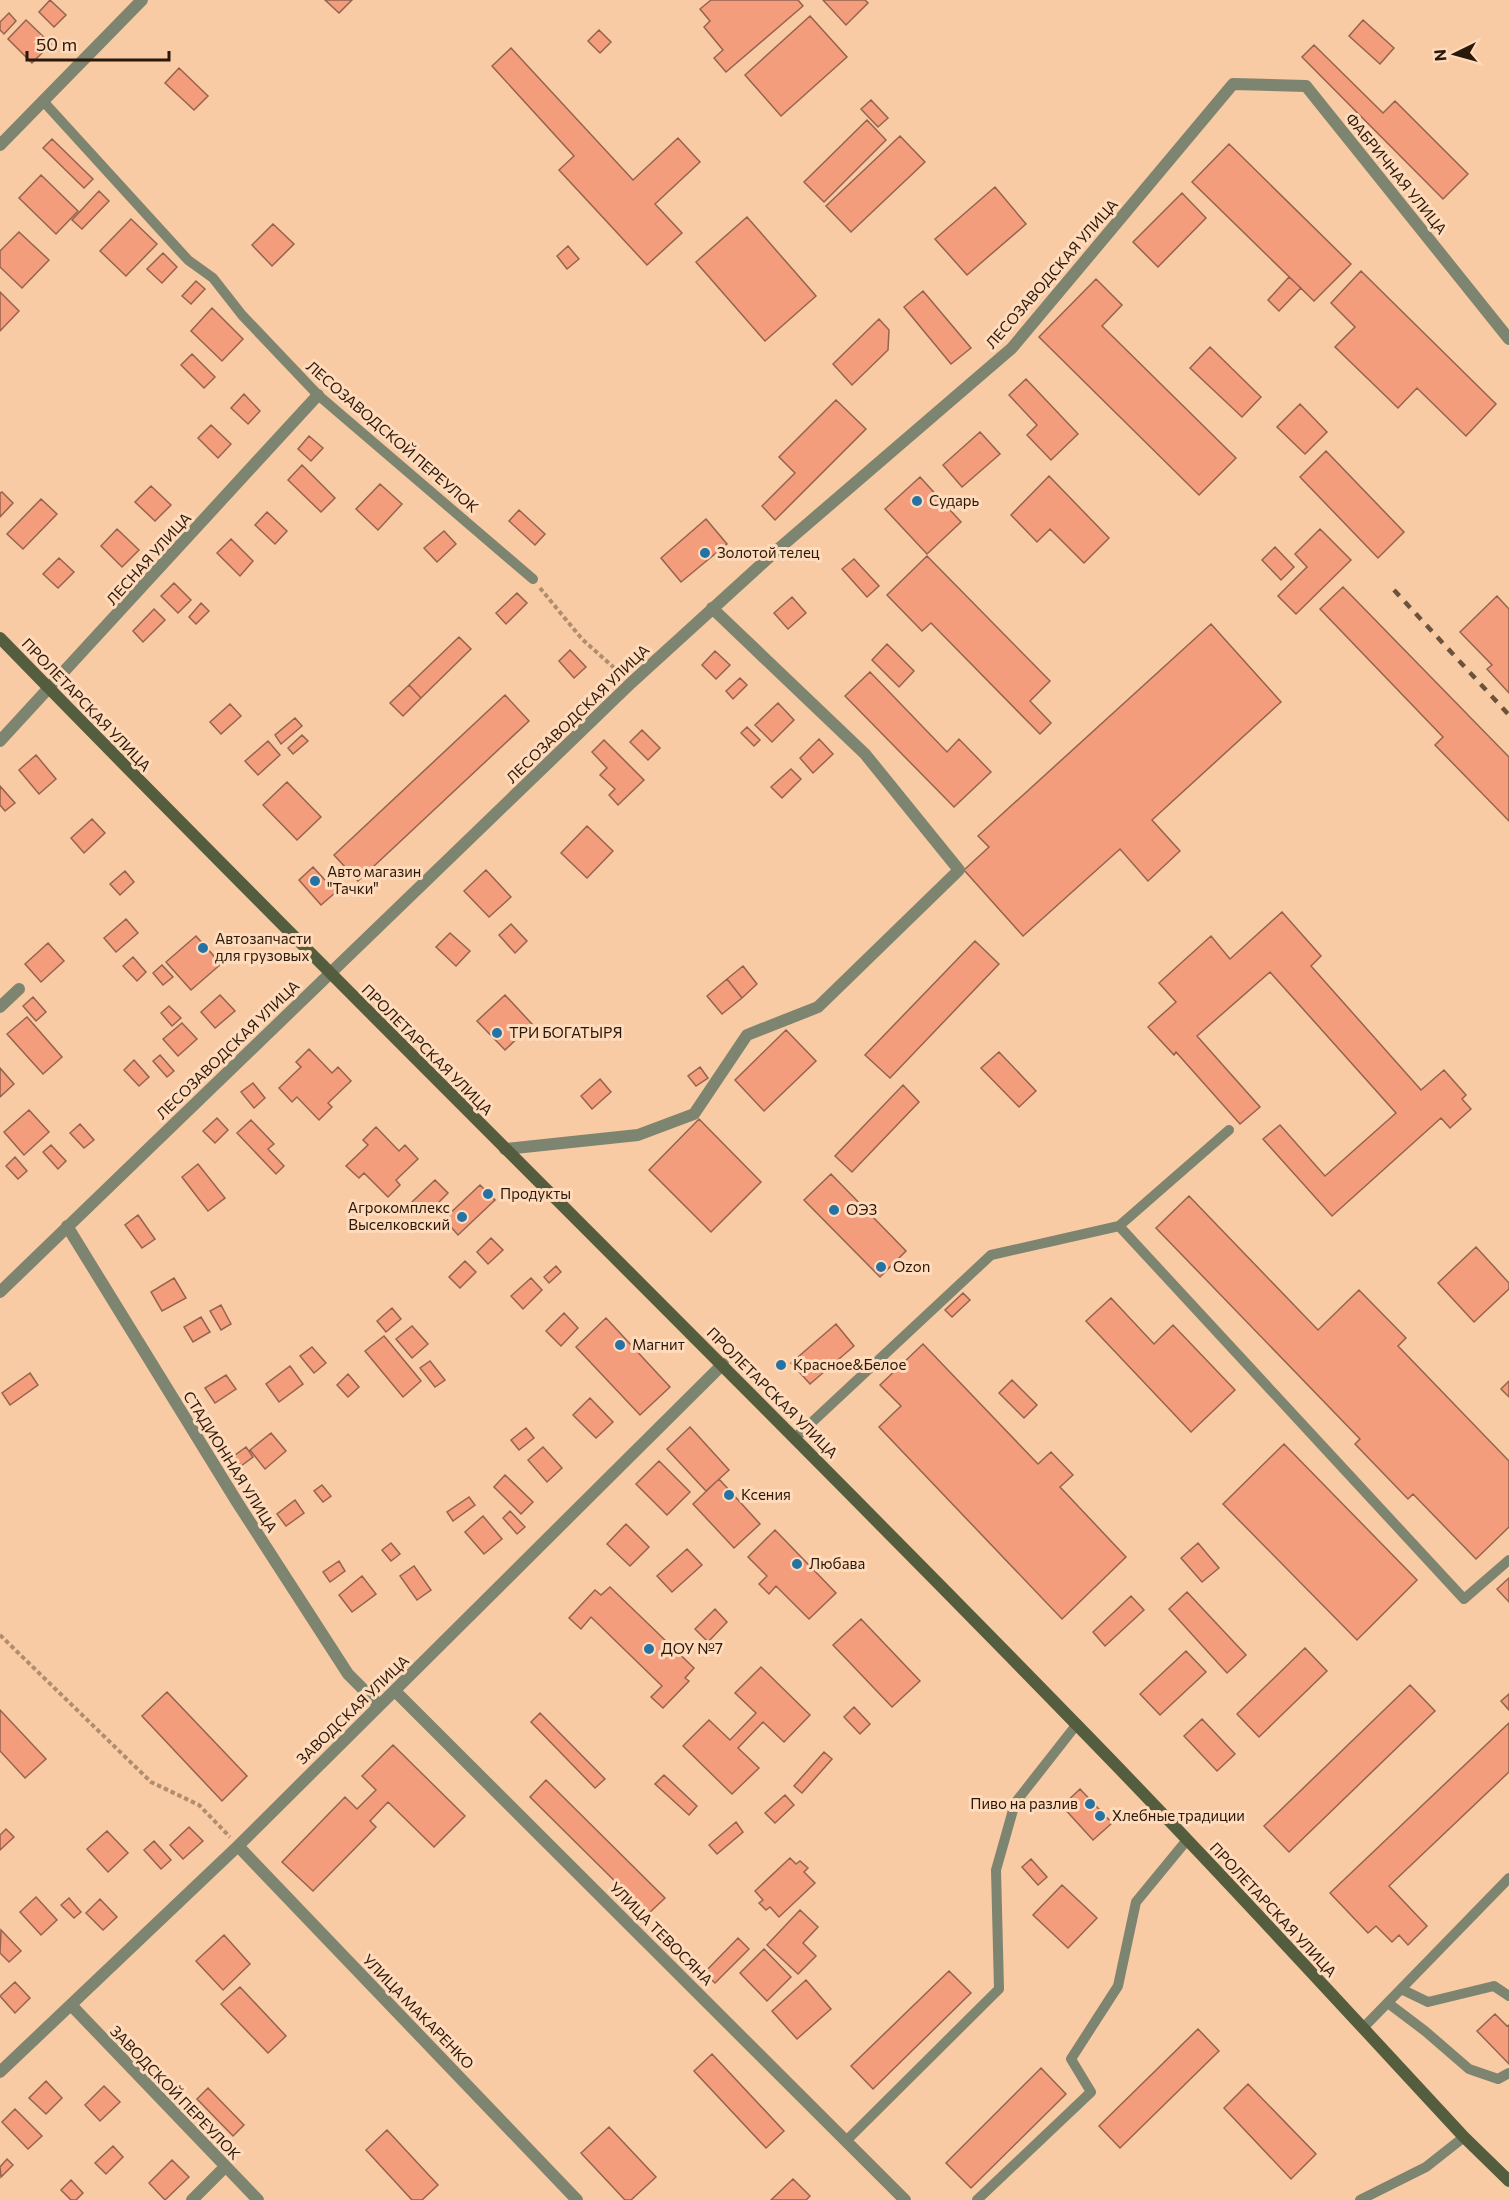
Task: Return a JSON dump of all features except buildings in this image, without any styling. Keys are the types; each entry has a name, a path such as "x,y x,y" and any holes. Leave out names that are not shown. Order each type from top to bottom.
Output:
{"street":[{"path":"0,145 142,0"},
{"name":"ФАБРИЧНАЯ УЛИЦА","path":"1233,84 1306,86 1509,339"},
{"name":"ЛЕСОЗАВОДСКАЯ УЛИЦА","path":"0,1292 631,683 776,551 1012,348 1233,84"},
{"name":"ЛЕСНАЯ УЛИЦА","path":"0,741 318,395"},
{"path":"505,1149 638,1135 694,1113 747,1035 819,1007 958,870 865,754 712,608"},
{"name":"ПРОЛЕТАРСКАЯ УЛИЦА","path":"0,638 329,974 723,1365 1077,1724 1464,2137 1509,2181"},
{"path":"0,1008 19,989"},
{"name":"СТАДИОННАЯ УЛИЦА","path":"67,1226 237,1502 348,1674 379,1705"},
{"name":"ЗАВОДСКАЯ УЛИЦА","path":"0,2072 238,1845 723,1365"},
{"name":"УЛИЦА ТЕВОСЯНА","path":"395,1690 905,2200"},
{"name":"УЛИЦА МАКАРЕНКО","path":"238,1845 577,2200"},
{"name":"ЗАВОДСКОЙ ПЕРЕУЛОК","path":"71,2005 258,2200"},
{"path":"192,2200 225,2167"}],"lane":[{"name":"ЛЕСОЗАВОДСКОЙ ПЕРЕУЛОК","path":"43,101 188,260 213,278 242,315 318,395 532,579"},
{"path":"795,1438 991,1255 1119,1226 1229,1130"},
{"path":"1119,1226 1464,1599 1509,1560"},
{"path":"847,2140 999,1989 996,1870 1015,1803 1077,1724"},
{"path":"977,2200 1091,2092 1071,2059 1118,1986 1136,1902 1187,1840"},
{"path":"1363,2028 1509,1878"},
{"path":"1401,1989 1428,2002 1494,1986 1509,1996"},
{"path":"1388,2003 1469,2069 1498,2079 1509,2073"},
{"path":"1360,2200 1426,2167 1464,2137"}],"path":[{"path":"532,579 582,639 631,683"},
{"path":"0,1635 151,1782 199,1805 238,1845"}],"railway":[{"path":"1394,590 1509,715"}],"place":[{"name":"Сударь","path":"917,501"},
{"name":"Золотой телец","path":"705,553"},
{"name":"Авто магазин \"Тачки\"","path":"315,881"},
{"name":"Автозапчасти для грузовых","path":"203,948"},
{"name":"ТРИ БОГАТЫРЯ","path":"497,1033"},
{"name":"Продукты","path":"488,1194"},
{"name":"ОЭЗ","path":"834,1210"},
{"name":"Агрокомплекс Выселковский","path":"462,1217"},
{"name":"Ozon","path":"881,1267"},
{"name":"Магнит","path":"620,1345"},
{"name":"Красное&Белое","path":"781,1365"},
{"name":"Ксения","path":"729,1495"},
{"name":"Любава","path":"797,1564"},
{"name":"ДОУ №7","path":"649,1649"},
{"name":"Пиво на разлив","path":"1090,1804"},
{"name":"Хлебные традиции","path":"1100,1816"}]}
